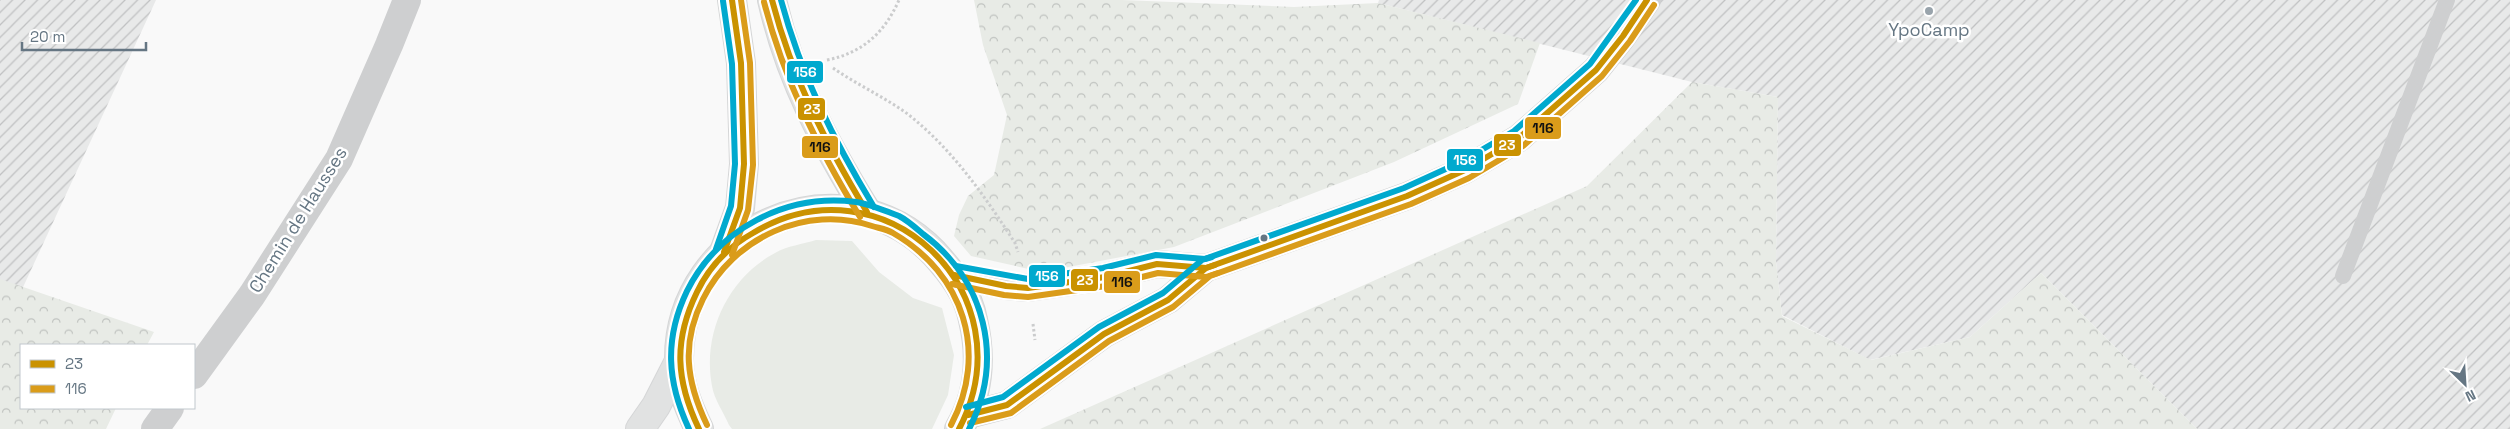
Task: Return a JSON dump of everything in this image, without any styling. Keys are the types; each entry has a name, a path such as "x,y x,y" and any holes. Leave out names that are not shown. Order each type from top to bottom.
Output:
{"main road":[{"path":"724,252 740,208 744,164 740,63 732,0"},
{"path":"772,0 778,28 813,119 867,212"},
{"path":"699,429 687,404 679,361 684,321 699,284 724,252 766,222 815,208 867,212 916,235 954,275 971,308 978,343 978,380 963,422"},
{"path":"640,429 656,406 679,361"}],"street":[{"name":"Chemin de Hausses","path":"195,374 252,295 339,159 407,0"},
{"path":"963,422 1007,405 1104,334 1168,300 1206,268 1407,196 1466,170 1519,138 1596,70 1623,36 1647,0"},
{"path":"954,275 1006,286 1028,288 1105,277 1157,264 1206,268"},
{"path":"155,429 169,409"}],"lane":[{"path":"2343,276 2447,0"}],"path":[{"path":"899,0 885,28 871,41 832,59 822,60 904,111 941,142 998,216 1016,243 1020,258"}],"shaded area":[{"path":"0,0 156,0 18,298 0,296"},
{"path":"1379,0 2510,0 2510,429 2197,429 2041,273 1970,337 1870,360 1782,315 1776,261 1778,97 1692,82 1378,3"}],"green space":[{"path":"974,0 1122,0 1294,7 1378,3 1540,43 1518,104 1394,162 1174,247 1042,272 971,256 954,236 959,215 968,196 994,175 1007,115 983,45"},
{"path":"1692,82 1778,97 1776,261 1782,316 1871,360 1970,337 2041,273 2197,429 1040,429 1587,186"},
{"path":"816,240 852,241 879,272 913,298 942,308 954,355 948,395 932,429 732,429 729,425 713,391 710,366 711,346 715,327 722,309 744,277 758,264 775,253"},
{"path":"0,279 154,332 148,344 20,344 20,409 116,409 106,429 0,429"}],"transit line":[{"name":"23","path":"724,252 740,208 744,164 741,63 732,0"},
{"name":"116","path":"732,255 748,210 753,165 750,63 741,0"},
{"name":"23","path":"772,0 800,83 824,135 867,212"},
{"name":"156","path":"781,0 798,55 820,107 845,157 874,207"},
{"name":"156","path":"966,407 1003,397 1099,327 1163,293 1202,260 1404,188 1461,162 1514,131 1590,64 1636,0"},
{"name":"23","path":"968,415 1007,405 1104,334 1168,300 1206,268 1407,196 1465,170 1519,138 1596,70 1623,36 1647,0"},
{"name":"156","path":"716,249 731,206 735,164 732,64 723,1"},
{"name":"116","path":"764,2 782,59 804,113 816,139 860,217"},
{"name":"116","path":"970,423 1011,413 1109,341 1173,307 1210,276 1411,204 1469,178 1523,146 1602,76 1630,41 1654,5"},
{"name":"156","path":"689,429 676,394 671,360 672,343 680,309 687,291 700,269 736,233 757,220 780,210 804,203 830,201 861,203 899,216 944,253 961,274 974,297 983,322 987,349 986,375 980,402 969,429"},
{"name":"23","path":"699,429 686,394 680,361 681,344 689,310 707,274 727,251 753,233 802,213 850,211 894,224 931,250 959,286 975,330 976,378 959,429"},
{"name":"116","path":"707,425 694,393 689,362 691,331 703,299 716,277 752,243 774,231 797,223 822,220 847,220 891,232 917,250 937,270 953,293 963,317 968,343 968,370 962,398 951,425"},
{"name":"156","path":"956,266 1028,279 1103,268 1156,255 1205,259 1212,257"},
{"name":"23","path":"954,275 1006,286 1028,288 1105,277 1157,264 1206,268 1215,265"},
{"name":"116","path":"952,284 1004,295 1028,297 1106,286 1158,273 1206,277 1218,273"}],"place":[{"name":"YpoCamp","path":"1929,11"}]}
